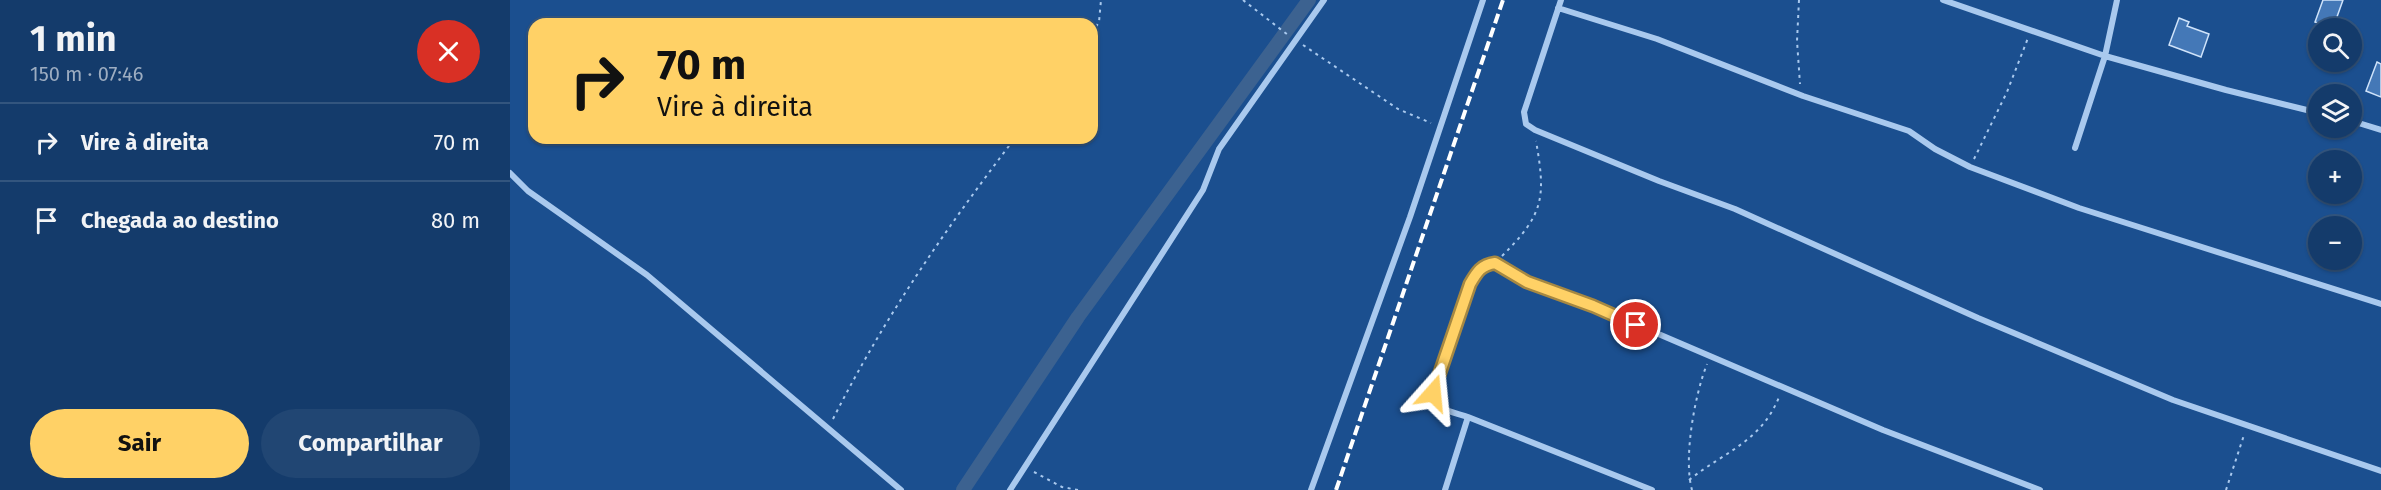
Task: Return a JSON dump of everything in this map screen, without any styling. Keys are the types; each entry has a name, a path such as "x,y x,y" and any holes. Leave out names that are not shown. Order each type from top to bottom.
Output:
{"street":[{"path":"1010,490 1203,190 1219,149 1324,0"},
{"path":"1311,490 1441,128 1483,0"},
{"path":"1561,0 1524,112 1524,120 1533,129 1659,181 1735,209 1987,322 2173,400 2381,471"},
{"path":"1943,0 2105,56 2308,110"},
{"path":"2075,148 2105,56 2117,0"},
{"path":"1558,8 1657,39 1803,96 1909,131 1935,149 1970,167 2141,229 2381,304"},
{"path":"2362,124 2381,130"},
{"path":"510,173 528,191 640,269 901,490"},
{"path":"1652,490 1442,408 1434,399 1433,393 1470,284 1480,268 1495,263 1527,282 1593,306 1883,430 2040,490"},
{"path":"1445,490 1468,417"}],"path":[{"path":"1098,24 1101,0"},
{"path":"1243,0 1295,40 1398,109 1441,128"},
{"path":"1799,0 1797,41 1803,96"},
{"path":"1970,167 2007,92 2032,30"},
{"path":"1495,263 1536,217 1543,190 1533,129"},
{"path":"829,428 872,346 914,276 1011,144"},
{"path":"1692,490 1689,480 1697,390 1710,355"},
{"path":"1689,480 1709,464 1753,436 1779,399 1781,385"},
{"path":"2226,490 2247,426"},
{"path":"1026,466 1038,476 1062,487 1078,490"}],"building":[{"path":"2323,0 2343,0 2337,18 2316,18"},
{"path":"2179,18 2189,22 2187,26 2209,34 2201,57 2169,45"},
{"path":"2377,62 2381,64 2381,97 2366,91"}],"waterway":[{"path":"963,490 1078,317 1309,0"}],"railway":[{"path":"1336,490 1503,0"}],"route":[{"path":"1433,393 1470,284 1480,268 1487,264 1495,263 1527,282 1593,306 1636,325"}]}
